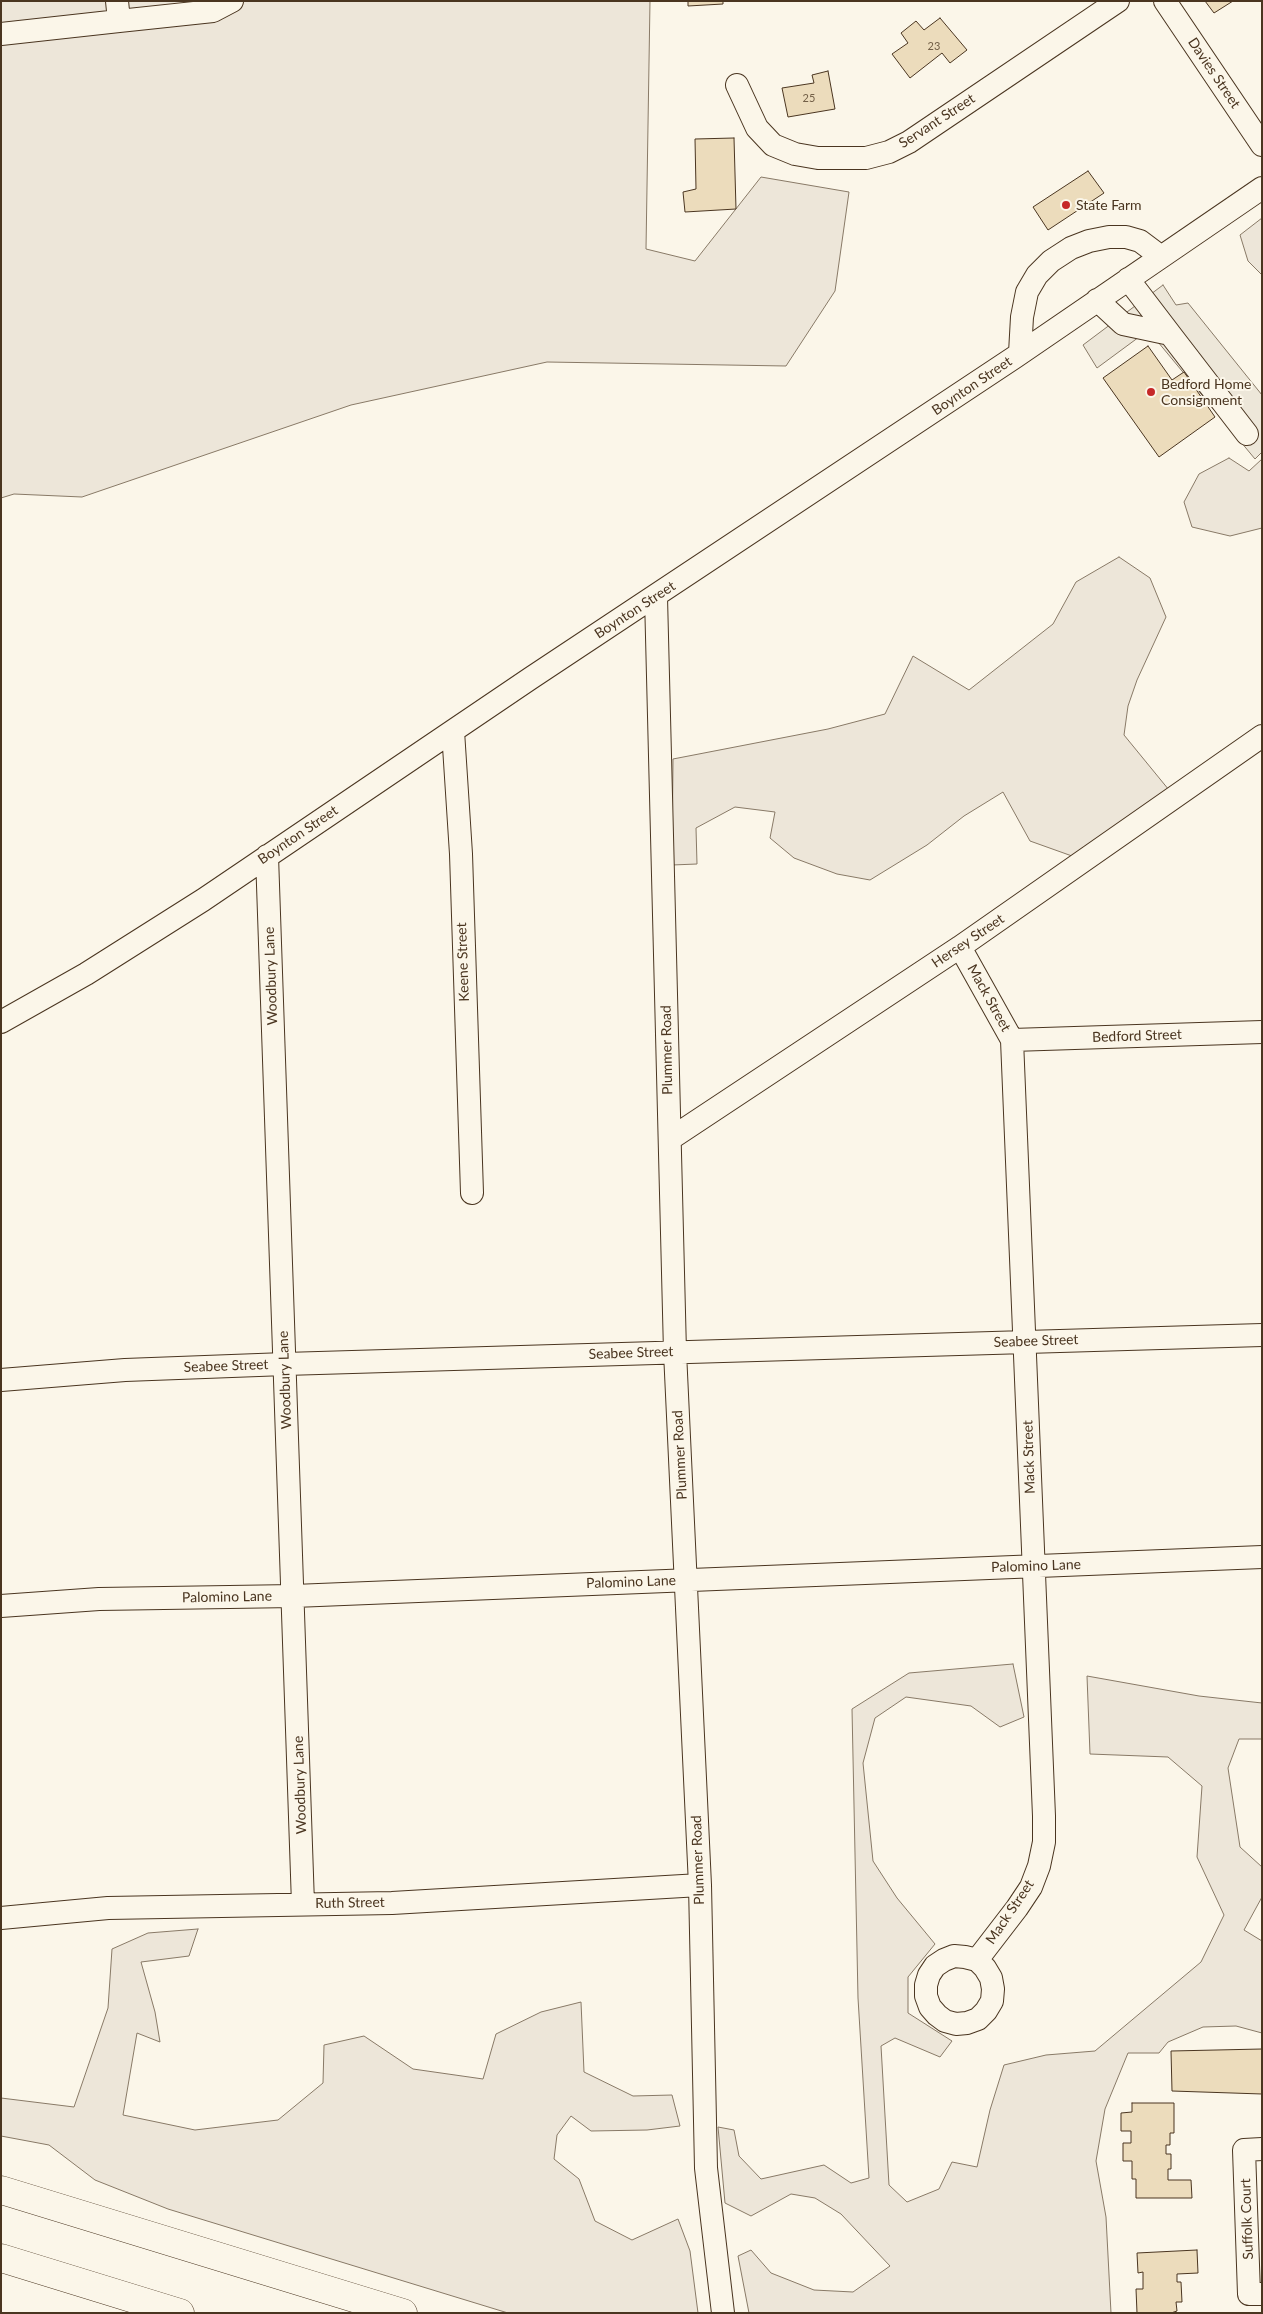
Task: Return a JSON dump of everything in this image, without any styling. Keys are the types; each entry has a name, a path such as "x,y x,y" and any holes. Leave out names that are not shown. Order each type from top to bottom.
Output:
{"highway":[{"path":"1,2190 403,2313"},
{"path":"1,2258 180,2313"}],"street":[{"path":"1,34 118,11 213,11 232,1"},
{"name":"Servant Street","path":"737,85 757,128 773,145 795,154 818,158 866,158 889,152 909,142 1118,1"},
{"name":"Davies Street","path":"1166,1 1262,145"},
{"name":"Boynton Street","path":"1,1022 141,940 1020,353 1262,188"},
{"path":"1020,353 1022,318 1027,292 1038,275 1051,261 1080,244 1109,237 1126,237 1140,241 1160,256"},
{"path":"1128,279 1247,434"},
{"path":"1097,300 1123,324 1170,334"},
{"name":"Plummer Road","path":"656,596 675,1352 700,1884 706,2168 723,2313"},
{"name":"Keene Street","path":"453,731 461,854 472,1192"},
{"name":"Hersey Street","path":"670,1139 960,947 1262,736"},
{"name":"Woodbury Lane","path":"267,856 304,1904"},
{"name":"Mack Street","path":"960,947 1012,1040 1044,1842 1039,1866 1031,1887 976,1960"},
{"name":"Bedford Street","path":"1012,1040 1262,1032"},
{"name":"Seabee Street","path":"1,1380 125,1370 285,1364 1262,1335"},
{"name":"Palomino Lane","path":"1,1606 99,1599 294,1596 1262,1558"},
{"name":"Ruth Street","path":"1,1918 108,1908 392,1903 700,1884"},
{"name":"Suffolk Court","path":"1262,2149 1244,2150 1250,2294 1262,2294"}],"shaded area":[{"path":"1,1 650,1 646,249 695,261 761,177 849,192 835,291 786,366 547,362 351,405 82,497 14,494 1,498"},
{"path":"1262,218 1262,275 1248,261 1240,235"},
{"path":"1163,285 1176,305 1188,303 1262,395 1262,452 1255,459 1153,336 1139,337 1097,368 1083,345"},
{"path":"1229,458 1249,471 1262,459 1262,528 1230,536 1192,527 1184,502 1199,474"},
{"path":"1119,557 1150,578 1166,617 1137,680 1128,706 1124,735 1169,790 1072,856 1030,841 1003,792 964,816 927,845 870,880 837,874 794,858 770,838 775,812 735,807 696,828 697,864 672,865 673,759 828,729 885,714 913,656 969,690 1053,624 1076,582"},
{"path":"1013,1664 1024,1717 1000,1727 971,1706 906,1697 875,1718 863,1763 873,1861 897,1898 935,1944 908,1977 908,2013 952,2041 940,2057 895,2038 881,2046 889,2185 907,2202 939,2189 952,2162 977,2167 990,2110 1004,2065 1046,2055 1095,2051 1201,1962 1224,1915 1197,1857 1202,1786 1168,1757 1090,1754 1087,1676 1199,1696 1262,1703 1262,1739 1239,1739 1228,1768 1240,1847 1262,1867 1262,1897 1244,1930 1262,1941 1262,2033 1236,2026 1203,2027 1168,2042 1159,2053 1128,2053 1105,2109 1096,2161 1106,2217 1111,2313 749,2313 738,2256 751,2250 771,2273 814,2290 853,2292 890,2266 841,2214 815,2198 791,2194 751,2216 725,2203 718,2127 734,2130 739,2156 761,2179 824,2165 851,2183 869,2178 858,1998 852,1709 909,1673"},
{"path":"198,1929 189,1956 141,1962 155,2012 160,2042 137,2033 123,2115 195,2130 278,2120 323,2083 324,2045 364,2036 413,2069 483,2079 496,2034 541,2012 581,2002 584,2072 633,2096 672,2095 680,2126 647,2130 591,2131 571,2116 557,2135 554,2159 579,2179 595,2221 632,2240 678,2219 690,2251 698,2313 508,2313 168,2209 95,2180 49,2145 1,2136 1,2098 74,2107 108,2008 112,1949 148,1933"}],"building":[{"path":"688,1 723,1 723,4 688,6"},
{"path":"1205,1 1233,1 1214,13"},
{"path":"940,18 967,50 950,63 942,53 910,78 892,54 908,43 901,33 916,21 924,30"},
{"path":"828,71 835,109 788,117 782,88 814,83 812,75"},
{"path":"734,138 736,209 685,212 683,192 696,189 695,139"},
{"path":"1088,171 1104,193 1048,230 1033,207"},
{"path":"1148,346 1172,380 1184,372 1215,417 1159,457 1103,378"},
{"path":"1262,2049 1262,2094 1172,2091 1171,2051"},
{"path":"1132,2103 1174,2103 1174,2133 1170,2133 1170,2145 1166,2145 1166,2154 1171,2154 1171,2169 1168,2169 1168,2180 1191,2180 1192,2198 1136,2198 1136,2179 1132,2179 1132,2161 1123,2161 1123,2143 1131,2143 1131,2131 1121,2131 1121,2113 1132,2112"},
{"path":"1197,2250 1198,2273 1177,2274 1177,2282 1181,2282 1182,2302 1176,2302 1177,2311 1171,2313 1137,2313 1136,2289 1143,2289 1143,2272 1138,2273 1137,2253"}],"place":[{"name":"State Farm","path":"1066,205"},
{"name":"Bedford Home Consignment","path":"1151,392"}]}
